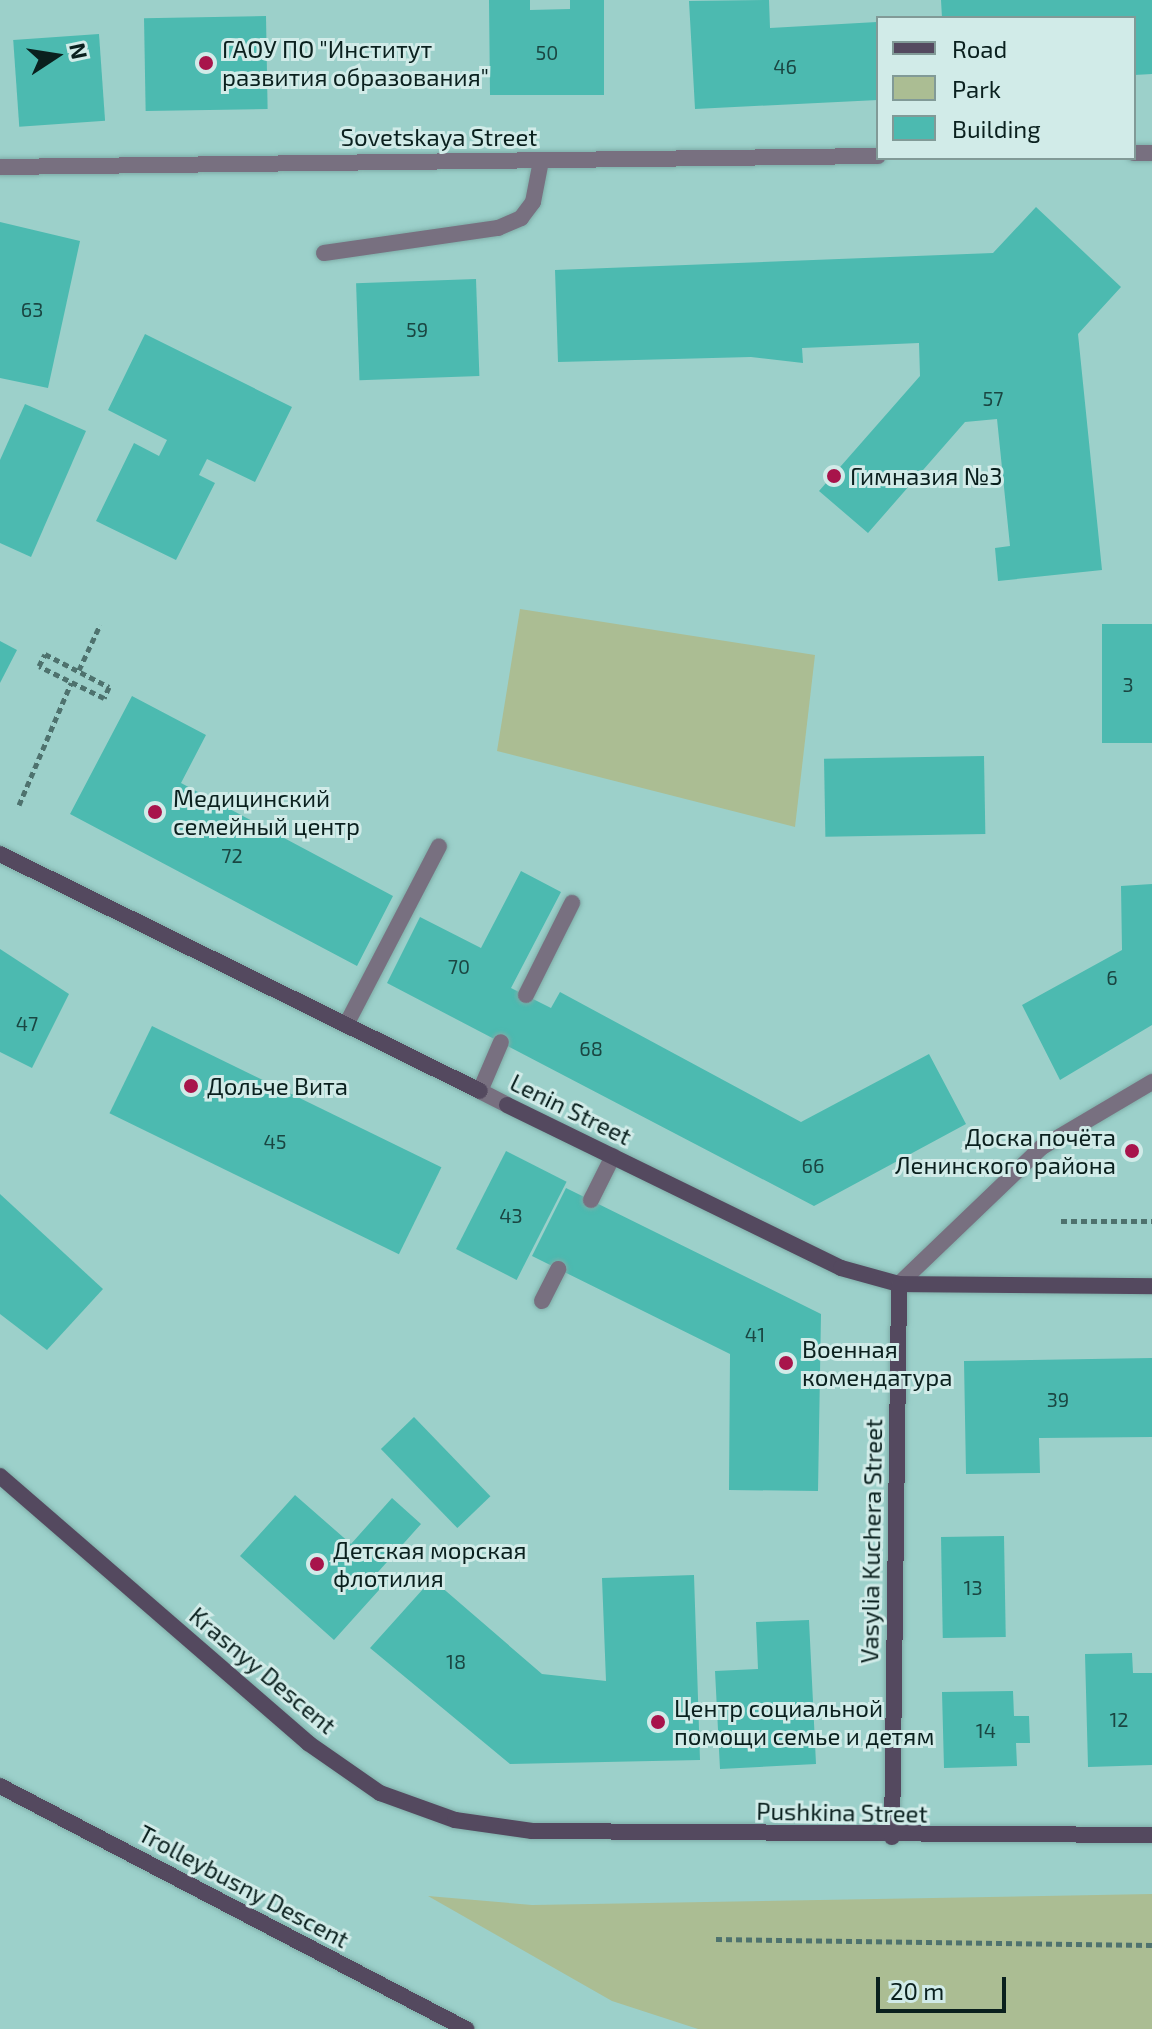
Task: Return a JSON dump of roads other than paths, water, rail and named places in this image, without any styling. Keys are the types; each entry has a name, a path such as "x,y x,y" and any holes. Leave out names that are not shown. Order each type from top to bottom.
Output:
{"main road":[{"name":"Lenin Street","path":"0,854 480,1091"},
{"name":"Lenin Street","path":"507,1105 841,1268 899,1284 1152,1286"},
{"name":"Vasylia Kuchera Street","path":"892,1837 899,1284"},
{"name":"Krasnyy Descent","path":"0,1476 308,1743 380,1793 455,1820 532,1831"},
{"name":"Trolleybusny Descent","path":"0,1786 466,2029"},
{"name":"Pushkina Street","path":"532,1831 892,1837 1152,1835"}],"street":[{"name":"Sovetskaya Street","path":"0,167 876,156"},
{"path":"324,253 498,228 521,218 533,202 541,161"},
{"path":"347,1023 439,846"},
{"path":"526,995 572,903"},
{"path":"480,1091 501,1042"},
{"path":"899,1284 1042,1147 1152,1082"},
{"name":"Lenin Street","path":"480,1091 507,1105"},
{"path":"591,1200 613,1156"},
{"path":"542,1301 558,1269"}],"place":[{"name":"ГАОУ ПО \"Институт развития образования\"","path":"206,63"},
{"name":"Гимназия №3","path":"834,476"},
{"name":"Медицинский семейный центр","path":"155,812"},
{"name":"Дольче Вита","path":"191,1086"},
{"name":"Доска почёта Ленинского района","path":"1132,1151"},
{"name":"Военная комендатура","path":"786,1363"},
{"name":"Детская морская флотилия","path":"317,1564"},
{"name":"Центр социальной помощи семье и детям","path":"658,1722"}]}
